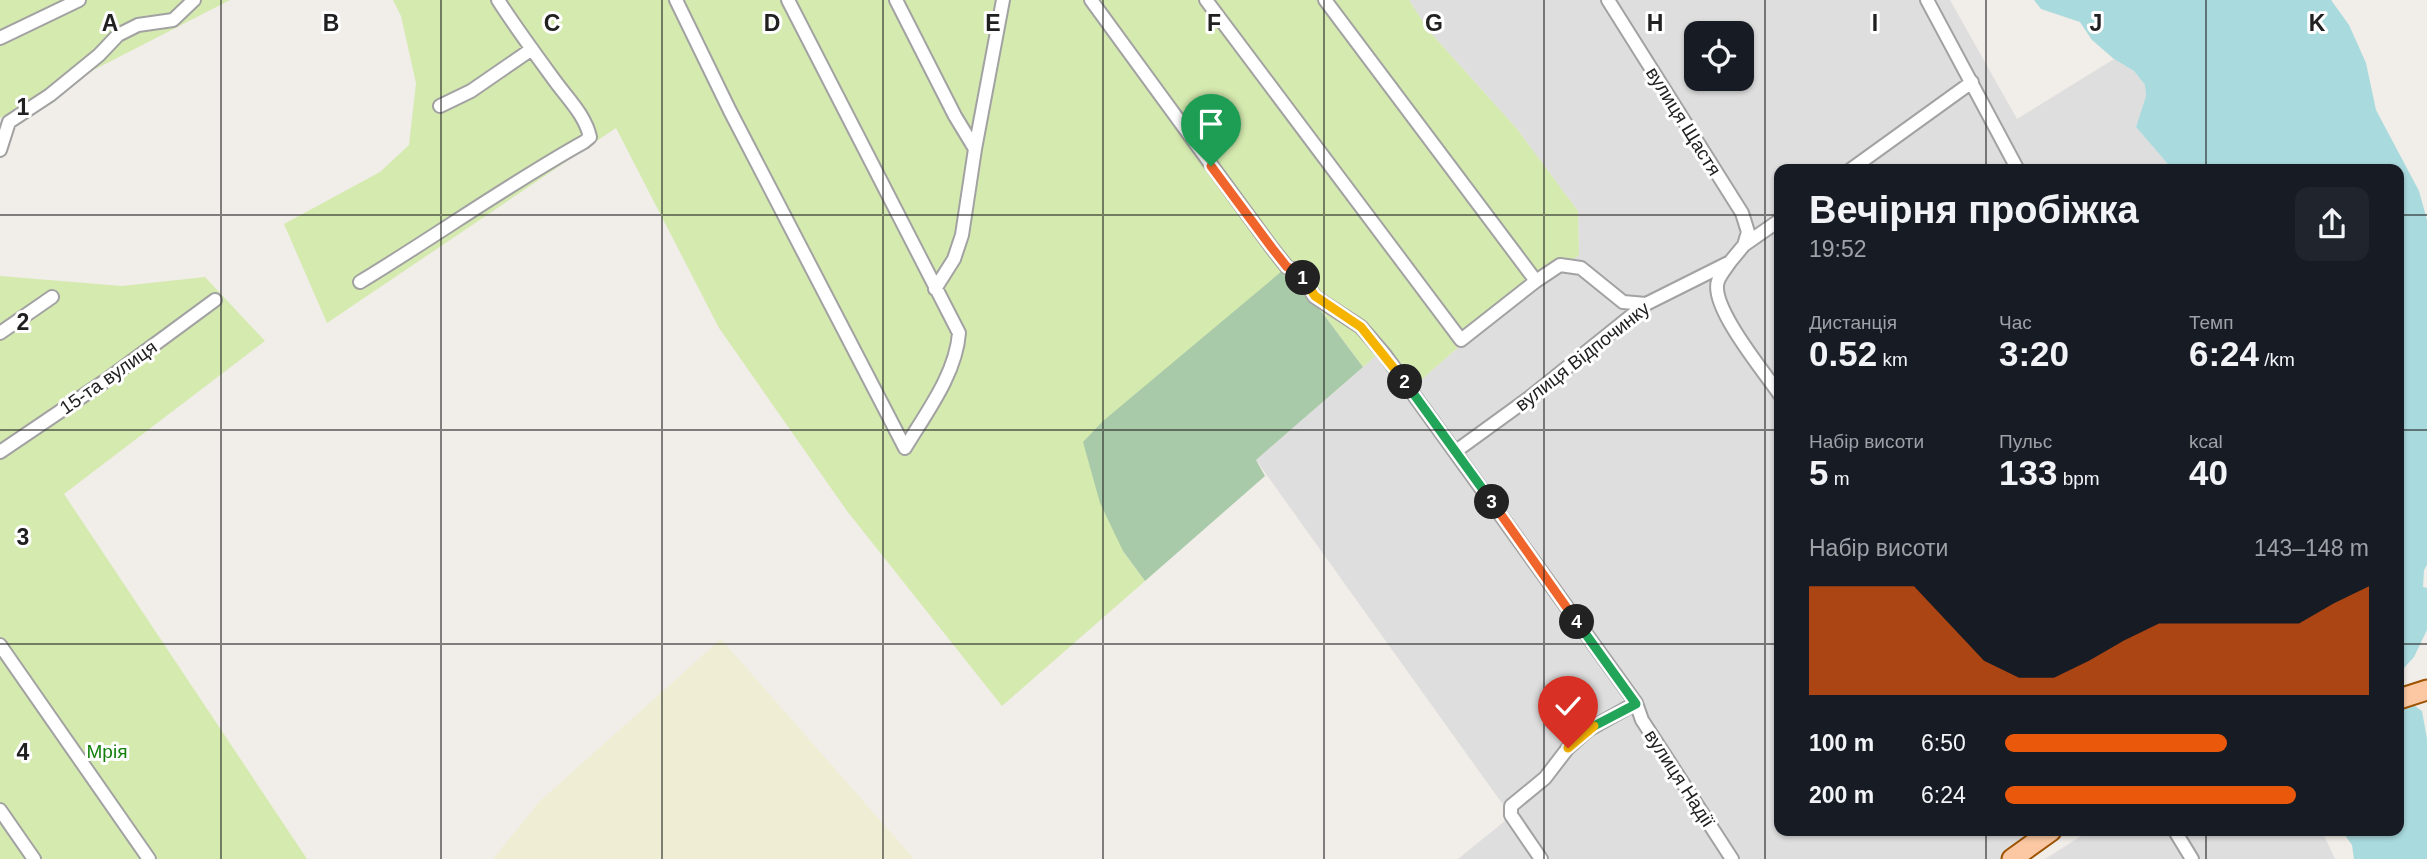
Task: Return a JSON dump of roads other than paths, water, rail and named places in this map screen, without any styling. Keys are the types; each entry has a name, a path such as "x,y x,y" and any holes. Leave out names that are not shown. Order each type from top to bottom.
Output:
{"main road":[{"path":"2404,698 2427,690"},
{"path":"2012,859 2038,836"}],"street":[{"path":"0,38 79,0"},
{"path":"0,150 9,122 50,95 118,36 138,26 173,20 194,0"},
{"path":"360,282 590,137 587,126 572,101 498,0"},
{"path":"676,0 730,111 905,448 935,399 957,351 959,333 788,0"},
{"path":"896,0 955,116 975,149"},
{"path":"935,289 954,259 962,236 1003,0"},
{"name":"вулиця Надії","path":"1091,0 1287,267 1298,271 1315,296 1361,327 1385,355 1636,704 1642,720 1732,859"},
{"path":"1206,0 1461,340 1560,265 1581,268 1623,302 1646,304"},
{"path":"1325,0 1536,281"},
{"name":"вулиця Щастя","path":"1608,0 1742,213 1748,232 1744,245"},
{"path":"1927,0 2015,164"},
{"path":"440,106 471,91 532,48"},
{"path":"1858,164 1972,82"},
{"name":"вулиця Відпочинку","path":"1455,450 1529,398 1646,304 1730,262 1744,245 1774,224"},
{"path":"1730,262 1717,282 1718,296 1725,316 1774,386"},
{"path":"0,332 52,297"},
{"name":"15-та вулиця","path":"0,452 215,300"},
{"path":"0,645 149,859"},
{"path":"1542,859 1511,815 1511,806 1545,778 1568,748 1588,730 1636,704"},
{"path":"0,810 34,859"},
{"path":"2178,836 2192,859"}],"water":[{"path":"2034,0 2331,0 2349,25 2366,63 2376,110 2419,191 2427,220 2427,565 2423,587 2427,588 2427,630 2414,657 2404,668 2404,164 2168,164 2136,127 2146,96 2145,85 2134,71 2114,59 2092,40 2080,22 2041,9"},
{"path":"2404,691 2408,701 2422,711 2427,739 2427,859 2354,859 2352,845 2346,836 2404,836"}],"park label":[{"name":"Мрія","path":"107,751"}]}
